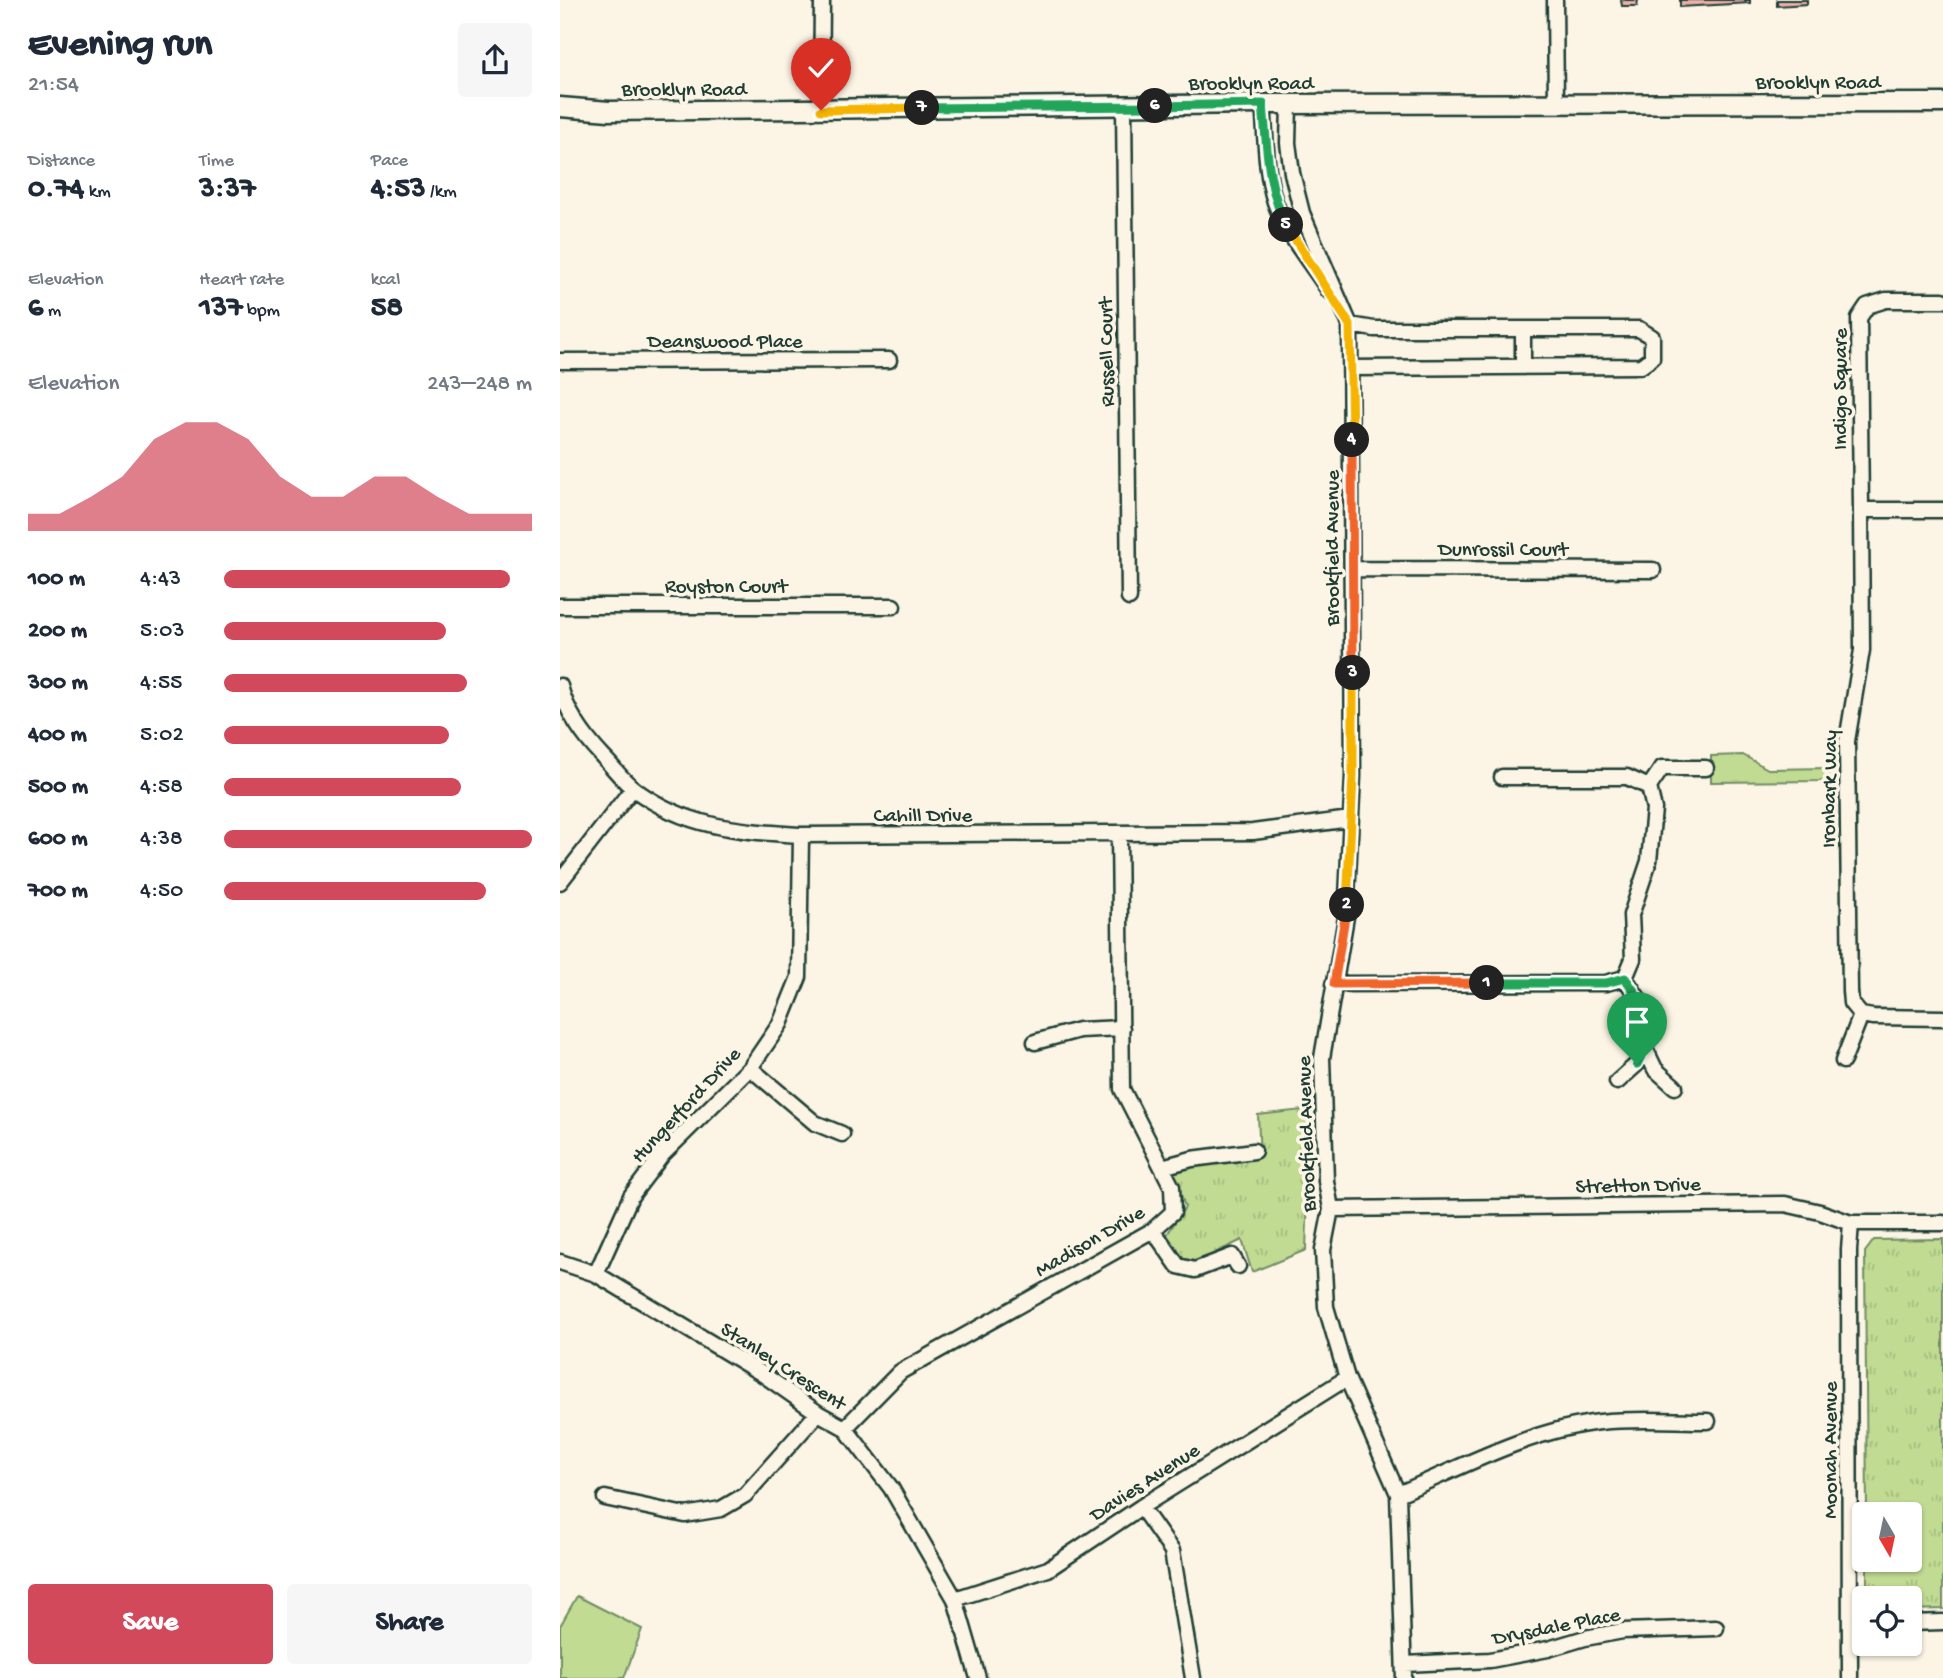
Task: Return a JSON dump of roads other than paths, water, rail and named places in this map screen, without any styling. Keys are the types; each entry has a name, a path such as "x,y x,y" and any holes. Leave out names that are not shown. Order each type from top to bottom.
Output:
{"street":[{"path":"821,110 822,0"},
{"path":"1555,0 1556,105"},
{"name":"Brooklyn Road","path":"560,107 609,111 1263,104 1943,103"},
{"path":"1263,104 1269,179 1276,205 1287,227 1350,325 1374,329 1639,329 1652,337 1652,358 1641,366 1351,368"},
{"name":"Brookfield Avenue","path":"1289,105 1288,143 1302,213 1350,325 1353,776 1346,917 1322,1058 1326,1181 1331,1209 1323,1250 1326,1307 1347,1378 1398,1494 1405,1671"},
{"name":"Russell Court","path":"1124,106 1129,598"},
{"path":"1269,179 1292,173"},
{"name":"Indigo Square","path":"1861,510 1859,318 1867,306 1886,300 1943,300"},
{"path":"1523,329 1523,367"},
{"name":"Deanswood Place","path":"560,361 889,360"},
{"path":"1861,510 1943,510"},
{"name":"Ironbark Way","path":"1861,510 1862,650 1847,741 1850,991 1851,1003 1861,1014"},
{"name":"Dunrossil Court","path":"1353,569 1653,570"},
{"name":"Royston Court","path":"560,606 893,606"},
{"name":"Cahill Drive","path":"560,686 584,737 633,789 682,818 739,831 801,835 1253,832 1350,819"},
{"path":"1625,978 1633,959 1631,915 1649,861 1654,809 1649,787 1662,768 1706,768"},
{"path":"1502,777 1627,777 1649,787"},
{"path":"560,882 633,789"},
{"name":"Madison Drive","path":"845,1428 900,1372 1153,1230 1173,1212 1172,1187 1122,1088 1119,834"},
{"name":"Hungerford Drive","path":"596,1274 631,1195 662,1155 750,1068 780,1024 799,977 801,835"},
{"path":"1334,984 1606,983 1625,978"},
{"path":"1625,978 1645,1009 1645,1048 1655,1069 1675,1087"},
{"path":"1843,1061 1861,1014 1872,1017 1943,1018"},
{"path":"1035,1042 1079,1030 1122,1028"},
{"path":"1617,1083 1637,1064 1645,1048"},
{"path":"750,1068 814,1123 842,1134"},
{"path":"1162,1167 1192,1158 1254,1151"},
{"name":"Stretton Drive","path":"1331,1209 1785,1204 1851,1223 1943,1223"},
{"name":"Moonah Avenue","path":"1851,1223 1849,1250 1856,1586"},
{"path":"1153,1230 1178,1266 1195,1270 1232,1255 1238,1266"},
{"name":"Stanley Crescent","path":"560,1262 596,1274 761,1373 818,1413 845,1428 891,1488 955,1599 978,1678"},
{"name":"Davies Avenue","path":"955,1599 1048,1569 1141,1507 1347,1378"},
{"path":"605,1498 685,1515 721,1509 745,1495 818,1413"},
{"path":"1398,1494 1514,1445 1559,1431 1600,1422 1708,1421"},
{"path":"1141,1507 1172,1551 1193,1678"},
{"path":"1922,1623 1943,1622"},
{"name":"Drysdale Place","path":"1405,1671 1548,1650 1585,1638 1623,1631 1716,1628"},
{"name":"Moonah Avenue","path":"1850,1678 1853,1656"}]}
